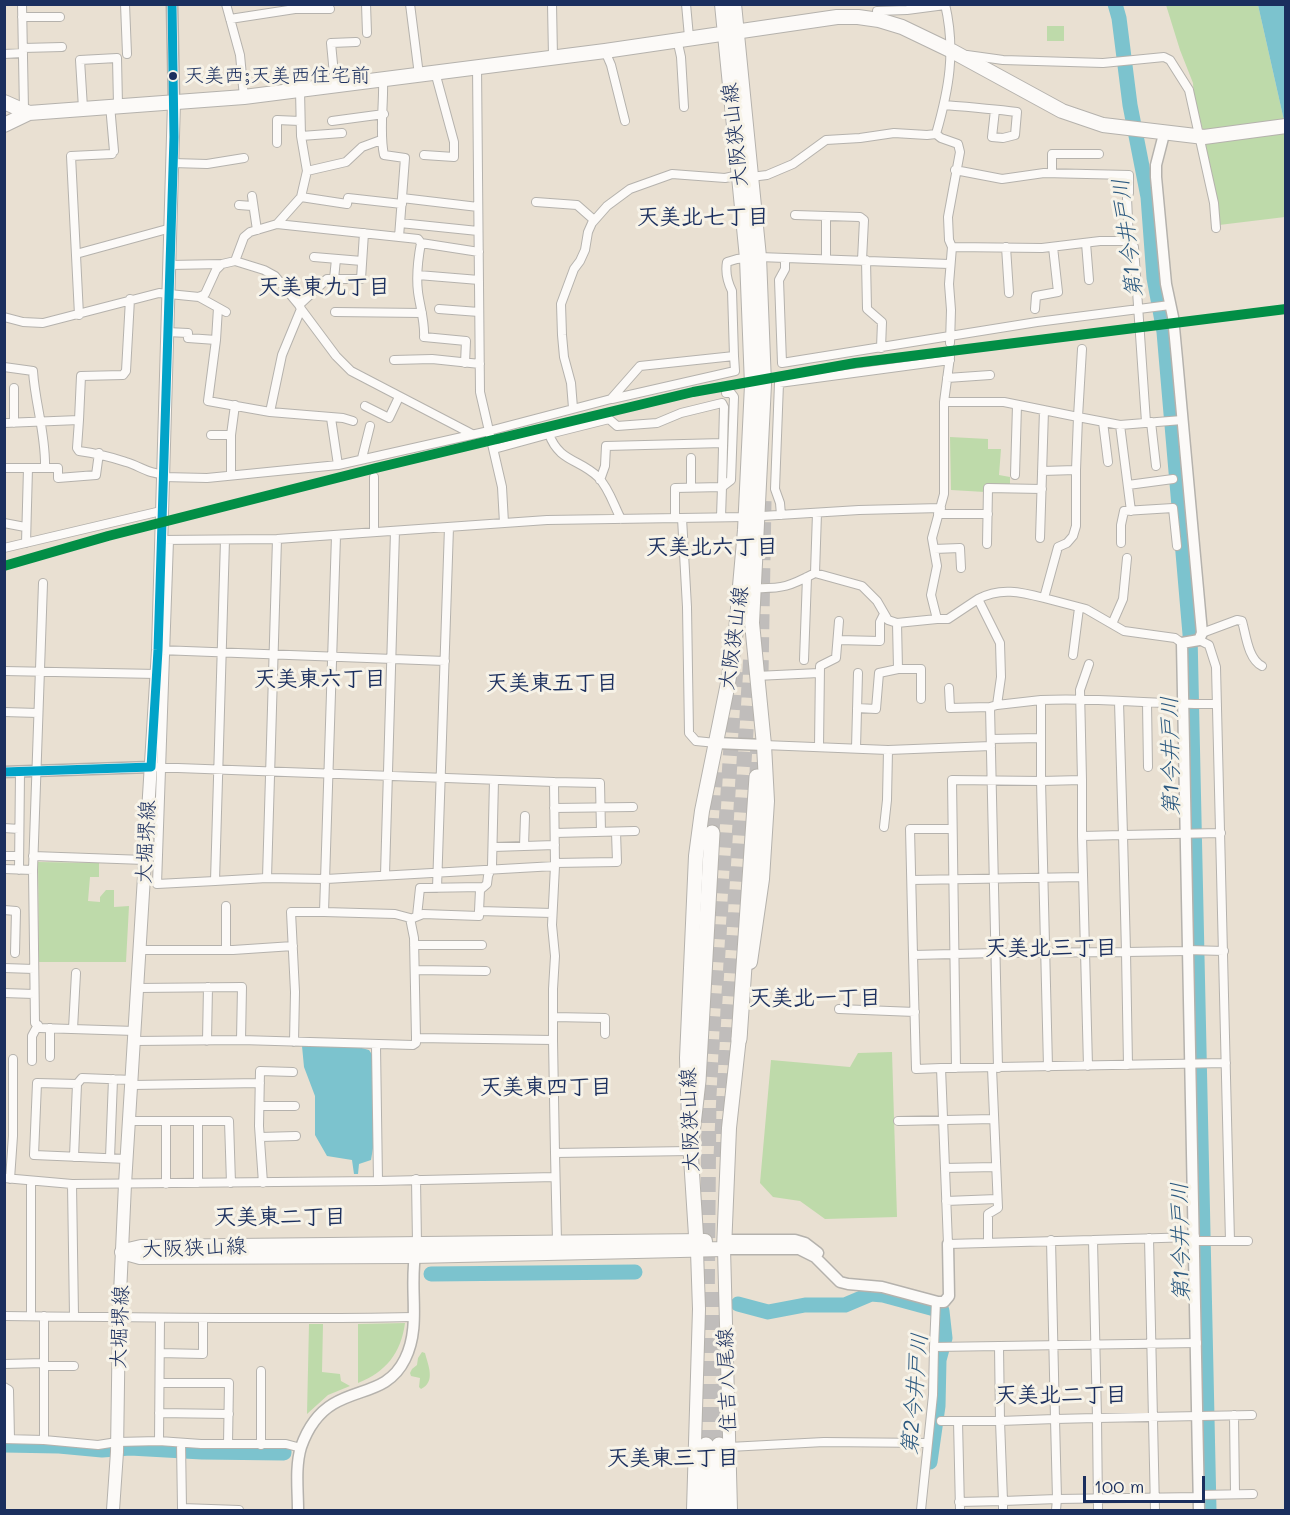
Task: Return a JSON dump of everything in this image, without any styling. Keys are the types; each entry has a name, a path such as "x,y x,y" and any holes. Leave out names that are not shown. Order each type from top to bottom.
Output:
{"highway":[{"path":"739,1039 757,777"},
{"path":"690,1151 698,1081 712,833"},
{"path":"706,1510 718,1446"},
{"path":"718,1446 719,1510"}],"main road":[{"name":"大阪狭山線","path":"697,1246 690,1151 687,1058 696,856 702,811 735,640 752,517 764,384 730,31 722,4"},
{"name":"大阪狭山線","path":"730,31 734,4"},
{"path":"4,102 26,111 244,97 605,51 730,31 837,17 858,17 877,12 1062,111 1084,120 1114,127 1201,137 1286,126"},
{"name":"大堀堺線","path":"113,1510 125,1184 145,860 156,768 157,674 162,650 165,540 161,511 174,102"},
{"path":"4,125 26,111"},
{"name":"大阪狭山線","path":"122,1252 141,1246 416,1250 724,1245 729,1128 765,851 767,801 753,623 752,517"},
{"name":"大阪狭山線","path":"416,1250 556,1242 697,1246"},
{"name":"住吉八尾線","path":"724,1245 718,1446 730,1510"},
{"name":"住吉八尾線","path":"693,1510 699,1332 697,1246"}],"street":[{"path":"22,4 26,111"},
{"path":"126,4 127,54"},
{"path":"172,4 174,102"},
{"path":"226,4 240,55 244,97"},
{"path":"366,4 367,33"},
{"path":"410,4 419,75"},
{"path":"552,4 553,57"},
{"path":"684,107 681,57 686,4"},
{"path":"877,12 907,7 945,5 955,52 936,134"},
{"path":"230,19 295,9 330,9"},
{"path":"22,17 60,16"},
{"path":"335,85 331,43 356,42"},
{"path":"4,54 62,47"},
{"path":"605,51 611,65 625,121"},
{"path":"955,52 1003,60 1103,63 1164,57 1170,60 1189,90 1214,203 1216,228"},
{"path":"79,315 71,156 113,153 117,58 80,60 83,108"},
{"path":"1000,77 1003,60"},
{"path":"477,66 480,392 502,487 504,523"},
{"path":"424,155 454,157 454,142 435,72"},
{"path":"383,80 384,114 381,140 384,155 405,158 399,237"},
{"path":"278,224 301,197 307,171 301,136 300,90"},
{"path":"944,105 995,110"},
{"path":"332,121 384,114"},
{"path":"278,143 277,120 300,121"},
{"path":"301,136 342,133"},
{"path":"573,408 572,384 564,357 561,304 574,269 580,261 588,232 594,220 607,206 630,189 672,174 725,178 767,175 794,164 826,140 894,133 936,134 958,144 960,152 948,217 949,240 952,247 949,264 950,340"},
{"path":"1164,134 1155,165 1167,306 1177,359 1179,420 1200,638 1209,645 1216,667 1230,1241"},
{"path":"307,171 346,162 362,147 381,140"},
{"path":"1052,173 1052,154 1099,154"},
{"path":"173,163 207,164 244,158"},
{"path":"956,170 1002,179 1052,173 1129,176 1127,198 1129,241 1134,247 1137,308 1155,466"},
{"path":"301,197 347,204 348,198 478,207"},
{"path":"238,205 252,201 257,230"},
{"path":"536,202 577,205 594,220"},
{"path":"795,215 860,217 864,220 867,309 882,322 881,348"},
{"path":"826,216 826,259"},
{"path":"400,223 478,231"},
{"path":"235,261 244,237 250,232 278,224 418,239 421,243 478,252"},
{"path":"76,254 171,228"},
{"path":"270,412 282,355 300,307 327,279 361,279 364,233"},
{"path":"952,247 1053,247 1129,241"},
{"path":"421,243 418,290 424,336 466,341 465,363"},
{"path":"1086,243 1089,280"},
{"path":"1006,247 1009,292"},
{"path":"1035,309 1036,296 1058,292 1053,247"},
{"path":"314,257 362,261"},
{"path":"130,299 126,371 123,375 81,376 77,448 79,451 99,453 127,462 151,474 231,476 338,465 735,371 732,291 727,283 727,262 753,257 949,264"},
{"path":"785,258 785,269 779,280 782,363 950,340 1137,308 1167,306"},
{"path":"334,279 336,259"},
{"path":"170,265 222,264 235,261 275,276 336,356 351,372 471,434"},
{"path":"199,297 205,294 216,270 222,264"},
{"path":"418,275 479,280"},
{"path":"4,317 43,324 159,293 199,297 222,310 208,401 270,412 353,421"},
{"path":"439,309 479,312"},
{"path":"336,312 422,313"},
{"path":"168,332 188,333 188,338 216,340"},
{"path":"1044,598 1058,547 1067,543 1073,536 1076,526 1076,470 1082,349"},
{"path":"611,399 640,366 734,356"},
{"path":"781,515 775,489 779,383 950,358 944,402 945,483 932,538 936,566 931,596 937,619"},
{"path":"394,360 432,359 480,364"},
{"path":"4,367 33,371 34,394 42,421 45,468"},
{"path":"947,378 990,375"},
{"path":"14,388 9,423 79,420"},
{"path":"726,393 731,393 734,397 731,480 722,487 675,488 687,608 689,733 696,741 888,750 1041,738"},
{"path":"365,406 389,418 399,397"},
{"path":"944,402 1004,402 1120,425 1179,420"},
{"path":"494,449 609,420 617,426 657,423 681,413 722,403 724,407 721,517"},
{"path":"231,476 231,435 235,405"},
{"path":"1015,475 1017,405"},
{"path":"1040,538 1044,410"},
{"path":"331,418 338,465"},
{"path":"1103,422 1108,462"},
{"path":"1120,425 1131,511"},
{"path":"362,458 370,426"},
{"path":"549,434 552,443 563,456 590,470 600,480 621,519"},
{"path":"211,435 231,435"},
{"path":"600,480 606,466 606,446 723,443"},
{"path":"4,468 58,468 58,478 96,475 99,453"},
{"path":"691,458 692,487"},
{"path":"26,543 28,468"},
{"path":"1042,471 1076,470"},
{"path":"374,477 374,532"},
{"path":"1128,485 1173,479"},
{"path":"987,544 988,488 1042,489"},
{"path":"1121,543 1124,512 1173,508 1177,546"},
{"path":"4,548 161,511"},
{"path":"165,540 276,539 504,523 621,519 939,511 988,514"},
{"path":"804,660 818,513"},
{"path":"4,523 25,527"},
{"path":"437,888 449,528"},
{"path":"385,875 395,531"},
{"path":"324,912 336,536"},
{"path":"267,878 276,539"},
{"path":"215,881 225,540"},
{"path":"933,549 960,548 960,568"},
{"path":"1112,624 1123,599 1127,558"},
{"path":"754,588 789,587 811,575 861,586 877,601 888,620 897,624 948,619 988,593 1007,590 1079,608 1124,631 1175,638 1182,643"},
{"path":"43,584 33,856 35,1023 40,1028 207,1041 241,1040 413,1046 416,1043 414,917 420,888 483,887"},
{"path":"978,599 1000,643 1001,677 993,706 991,742 996,952 994,1119 998,1208 988,1214 988,1243"},
{"path":"1072,655 1079,608"},
{"path":"838,639 880,641 880,622 884,614"},
{"path":"1182,643 1200,638 1237,620 1242,621 1251,653 1257,664 1262,666"},
{"path":"819,747 820,666 836,658 839,621"},
{"path":"897,624 898,669"},
{"path":"1182,643 1199,1416 1199,1510"},
{"path":"445,661 162,650 156,768 157,884 267,878 326,879 617,862 616,832"},
{"path":"1088,1066 1080,690 1089,664"},
{"path":"857,708 876,709 879,673 898,669 921,669 921,699"},
{"path":"4,671 157,674"},
{"path":"756,676 819,674"},
{"path":"856,748 858,674"},
{"path":"949,688 950,708 1080,698 1183,705 1216,704"},
{"path":"1041,700 1048,1067"},
{"path":"1119,702 1128,1065"},
{"path":"1147,703 1148,767"},
{"path":"4,712 38,713"},
{"path":"884,827 888,750"},
{"path":"4,772 156,768 600,783 601,832"},
{"path":"19,870 20,772"},
{"path":"294,1042 291,912 395,914 414,917 423,914 479,916 480,890 487,884 492,866 494,780"},
{"path":"956,1068 952,780 1082,780"},
{"path":"554,783 555,865 552,913 555,956 553,1040 556,1242"},
{"path":"554,808 633,807"},
{"path":"524,846 525,816"},
{"path":"4,828 19,829"},
{"path":"951,829 910,829 916,1069 1226,1063"},
{"path":"555,833 635,831"},
{"path":"1082,836 1220,833"},
{"path":"493,847 555,845"},
{"path":"4,856 19,856"},
{"path":"33,856 145,860"},
{"path":"4,869 33,870"},
{"path":"912,880 1083,877"},
{"path":"225,906 226,950"},
{"path":"4,910 16,910 15,953"},
{"path":"479,911 552,913"},
{"path":"414,945 482,945"},
{"path":"140,950 226,950 293,946"},
{"path":"913,955 996,952 1224,951"},
{"path":"4,968 34,969"},
{"path":"415,970 486,971"},
{"path":"73,1029 76,973"},
{"path":"207,1041 208,987"},
{"path":"138,988 242,987 241,1040"},
{"path":"4,993 34,994"},
{"path":"839,1009 915,1012"},
{"path":"553,1017 604,1018 604,1034"},
{"path":"32,1061 32,1036 38,1025"},
{"path":"50,1028 50,1057"},
{"path":"416,1038 553,1040"},
{"path":"376,1046 378,1181"},
{"path":"13,1059 9,1095 8,1179 72,1184 166,1184 555,1177"},
{"path":"724,1245 786,1239 805,1243 819,1254 832,1276 848,1284 882,1287 935,1307 944,1302 949,1296 941,1068"},
{"path":"263,1183 260,1071 293,1072"},
{"path":"74,1157 77,1084 81,1078 113,1079 133,1083 260,1083"},
{"path":"110,1158 113,1079"},
{"path":"77,1084 37,1083 34,1155 127,1159"},
{"path":"260,1106 295,1106"},
{"path":"898,1121 994,1119"},
{"path":"129,1121 230,1121 231,1183"},
{"path":"166,1121 166,1184"},
{"path":"198,1121 198,1183"},
{"path":"260,1137 296,1136"},
{"path":"555,1153 690,1151"},
{"path":"945,1168 996,1167"},
{"path":"298,1510 298,1465 308,1430 318,1417 334,1404 375,1389 392,1376 404,1361 412,1343 416,1179"},
{"path":"31,1181 31,1316"},
{"path":"72,1184 74,1316"},
{"path":"946,1201 997,1199"},
{"path":"948,1244 1149,1238 1248,1241"},
{"path":"1149,1238 1155,1510"},
{"path":"1051,1240 1056,1510"},
{"path":"1093,1240 1098,1510"},
{"path":"921,1510 933,1395 935,1307"},
{"path":"4,1316 413,1317"},
{"path":"44,1316 44,1440"},
{"path":"159,1441 160,1318"},
{"path":"160,1353 203,1354 203,1318"},
{"path":"934,1347 1197,1343"},
{"path":"999,1346 1003,1506"},
{"path":"4,1364 74,1366"},
{"path":"261,1371 261,1445"},
{"path":"160,1383 229,1383 228,1444"},
{"path":"4,1387 9,1390 7,1439 117,1447 159,1441 286,1444 301,1448"},
{"path":"159,1413 229,1414"},
{"path":"1233,1415 1235,1494"},
{"path":"941,1421 1252,1415"},
{"path":"958,1421 960,1506 1003,1506 1057,1499 1253,1494"},
{"path":"718,1446 824,1442 928,1443"},
{"path":"181,1443 182,1508 239,1510"}],"green space":[{"path":"1166,5 1258,5 1285,125 1285,217 1219,225 1203,130 1194,100 1193,83"},
{"path":"1047,26 1064,26 1064,41 1047,41"},
{"path":"950,437 988,439 988,449 1001,449 999,475 1010,477 1010,488 985,492 951,490"},
{"path":"38,862 99,863 99,877 90,877 88,901 100,902 100,897 106,890 114,890 114,907 129,906 126,962 39,962"},
{"path":"892,1052 897,1217 825,1219 800,1201 773,1197 760,1183 771,1060 850,1067 858,1053"},
{"path":"405,1323 400,1343 390,1360 377,1373 358,1383 358,1324"},
{"path":"309,1324 323,1324 322,1372 340,1374 341,1381 350,1386 328,1395 307,1414"},
{"path":"422,1352 425,1353 430,1378 426,1386 421,1389 419,1387 420,1378 411,1376 410,1373 417,1365"}],"water":[{"path":"1258,5 1285,5 1285,125"},
{"path":"302,1046 358,1047 369,1050 373,1056 374,1142 371,1160 359,1164 358,1174 354,1174 352,1160 327,1156 315,1135 315,1096 304,1067"}],"waterway":[{"name":"第1今井戸川","path":"1115,4 1119,18 1130,105 1148,197 1154,278 1164,332 1190,634 1209,1510"},
{"path":"431,1274 635,1272"},
{"name":"第2今井戸川","path":"738,1304 768,1312 805,1305 845,1305 871,1294 883,1295 942,1311 945,1338 939,1360 938,1406 930,1462"},
{"path":"4,1445 59,1446 102,1450 130,1448 284,1453 284,1448"}],"tunnel":[{"path":"761,675 764,501"},
{"path":"721,1157 728,1009 751,654"},
{"path":"706,1445 709,1095 736,666"},
{"path":"757,777 758,735"},
{"path":"712,833 716,764"},
{"path":"719,1445 720,1292"}],"transit line":[{"path":"151,767 158,650 174,137 172,4"},
{"path":"4,566 108,536 376,468 693,392 855,363 1286,309"},
{"path":"4,772 151,767"}],"place":[{"name":"天美西;天美西住宅前","path":"173,76"}],"district":[{"name":"天美北七丁目","path":"703,217"},
{"name":"天美東九丁目","path":"324,287"},
{"name":"天美北六丁目","path":"712,547"},
{"name":"天美東六丁目","path":"320,679"},
{"name":"天美東五丁目","path":"552,683"},
{"name":"天美北三丁目","path":"1051,948"},
{"name":"天美北一丁目","path":"815,998"},
{"name":"天美東四丁目","path":"546,1087"},
{"name":"天美東二丁目","path":"280,1217"},
{"name":"天美北二丁目","path":"1061,1395"},
{"name":"天美東三丁目","path":"673,1458"}]}
